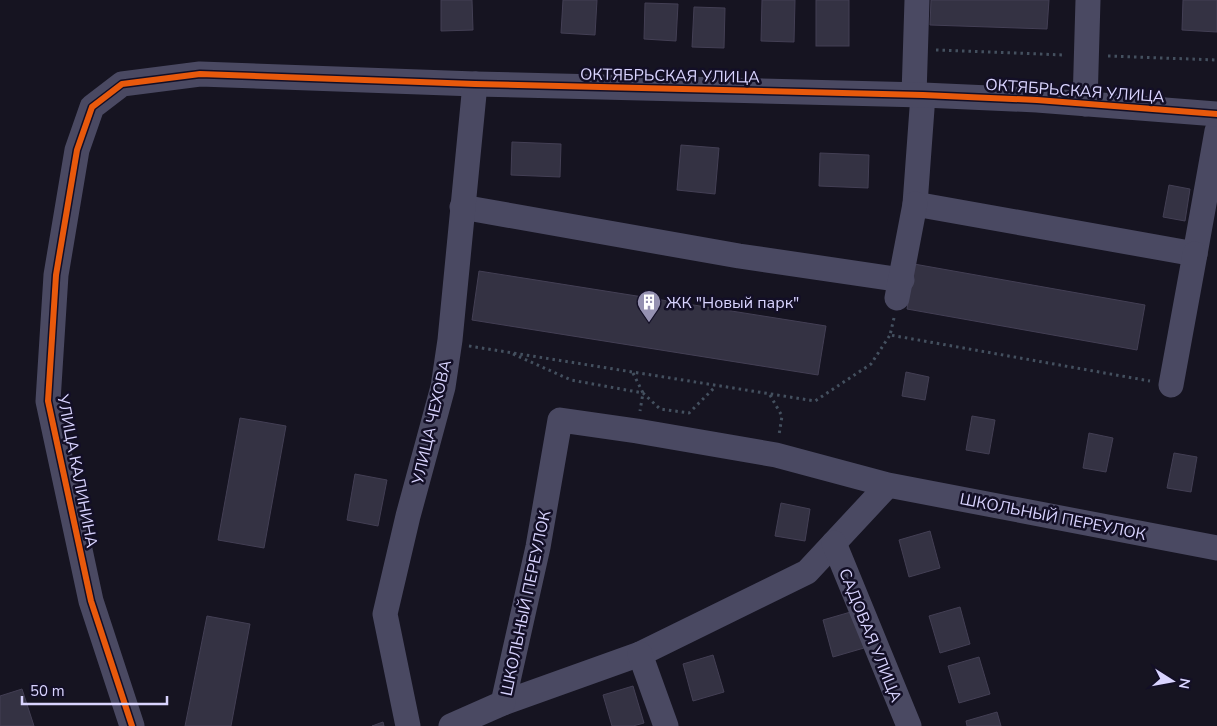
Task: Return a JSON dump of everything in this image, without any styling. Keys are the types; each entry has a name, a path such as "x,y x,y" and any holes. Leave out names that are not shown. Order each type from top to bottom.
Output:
{"street":[{"path":"462,207 739,256 899,289 915,204 918,95 917,0"},
{"path":"1085,104 1088,0"},
{"name":"ОКТЯБРЬСКАЯ УЛИЦА","path":"122,84 200,74 474,84 918,95 1085,104 1217,114"},
{"name":"УЛИЦА КАЛИНИНА","path":"122,84 92,107 77,150 56,275 48,401 91,600 132,726"},
{"name":"УЛИЦА ЧЕХОВА","path":"408,726 385,614 408,516 443,387 450,340 474,84"},
{"path":"1171,385 1217,131"},
{"path":"915,204 1195,254"},
{"name":"ШКОЛЬНЫЙ ПЕРЕУЛОК","path":"503,702 538,547 560,420 776,455 888,485 1217,548"},
{"name":"ШКОЛЬНЫЙ ПЕРЕУЛОК","path":"503,702 640,654 807,572 888,485"},
{"name":"САДОВАЯ УЛИЦА","path":"834,544 909,726"},
{"path":"640,654 666,726"},
{"path":"451,726 503,702"}],"path":[{"path":"450,340 452,343 815,401 871,364 890,335 899,289"},
{"path":"890,335 1171,385"},
{"path":"507,352 572,380 643,393"},
{"path":"633,372 643,393 660,410 689,414 716,386"},
{"path":"637,431 643,393"},
{"path":"770,394 782,416 776,455"}],"building":[{"path":"441,0 472,0 473,30 441,31"},
{"path":"563,0 597,0 595,35 561,33"},
{"path":"762,0 795,0 794,42 761,41"},
{"path":"816,0 849,0 849,46 816,46"},
{"path":"931,0 1049,0 1047,29 930,25"},
{"path":"1183,0 1217,0 1217,32 1182,30"},
{"path":"645,3 678,4 676,41 644,39"},
{"path":"694,7 725,8 724,48 692,47"},
{"path":"512,142 561,144 560,177 511,175"},
{"path":"681,145 719,148 715,194 677,190"},
{"path":"820,153 869,155 868,188 819,186"},
{"path":"1169,185 1190,189 1185,221 1163,217"},
{"path":"914,264 1145,305 1137,350 907,309"},
{"name":"ЖК \"Новый парк\"","path":"479,271 826,326 818,375 472,320"},
{"path":"906,372 929,377 925,400 902,396"},
{"path":"972,416 995,420 989,454 966,450"},
{"path":"240,418 286,426 264,548 218,540"},
{"path":"1089,433 1113,438 1106,472 1083,468"},
{"path":"1174,453 1197,457 1191,492 1167,488"},
{"path":"355,474 387,480 378,526 347,520"},
{"path":"781,503 810,509 805,541 775,536"},
{"path":"930,531 940,568 909,577 899,540"},
{"path":"960,607 970,644 940,653 929,616"},
{"path":"854,611 864,648 833,657 823,620"},
{"path":"207,616 250,624 231,726 185,726"},
{"path":"713,655 724,692 693,701 683,664"},
{"path":"979,657 990,694 959,703 948,666"},
{"path":"633,686 644,723 633,726 612,726 603,695"},
{"path":"22,689 34,726 0,726 0,696"},
{"path":"997,712 1001,726 967,726 966,721"},
{"path":"383,722 384,726 372,726"}],"cycle path":[{"path":"132,726 91,601 48,401 56,275 77,150 92,107 122,84 200,74 475,84 923,95 1037,100 1217,114"}],"place":[{"name":"ЖК \"Новый парк\"","path":"649,323"}]}
